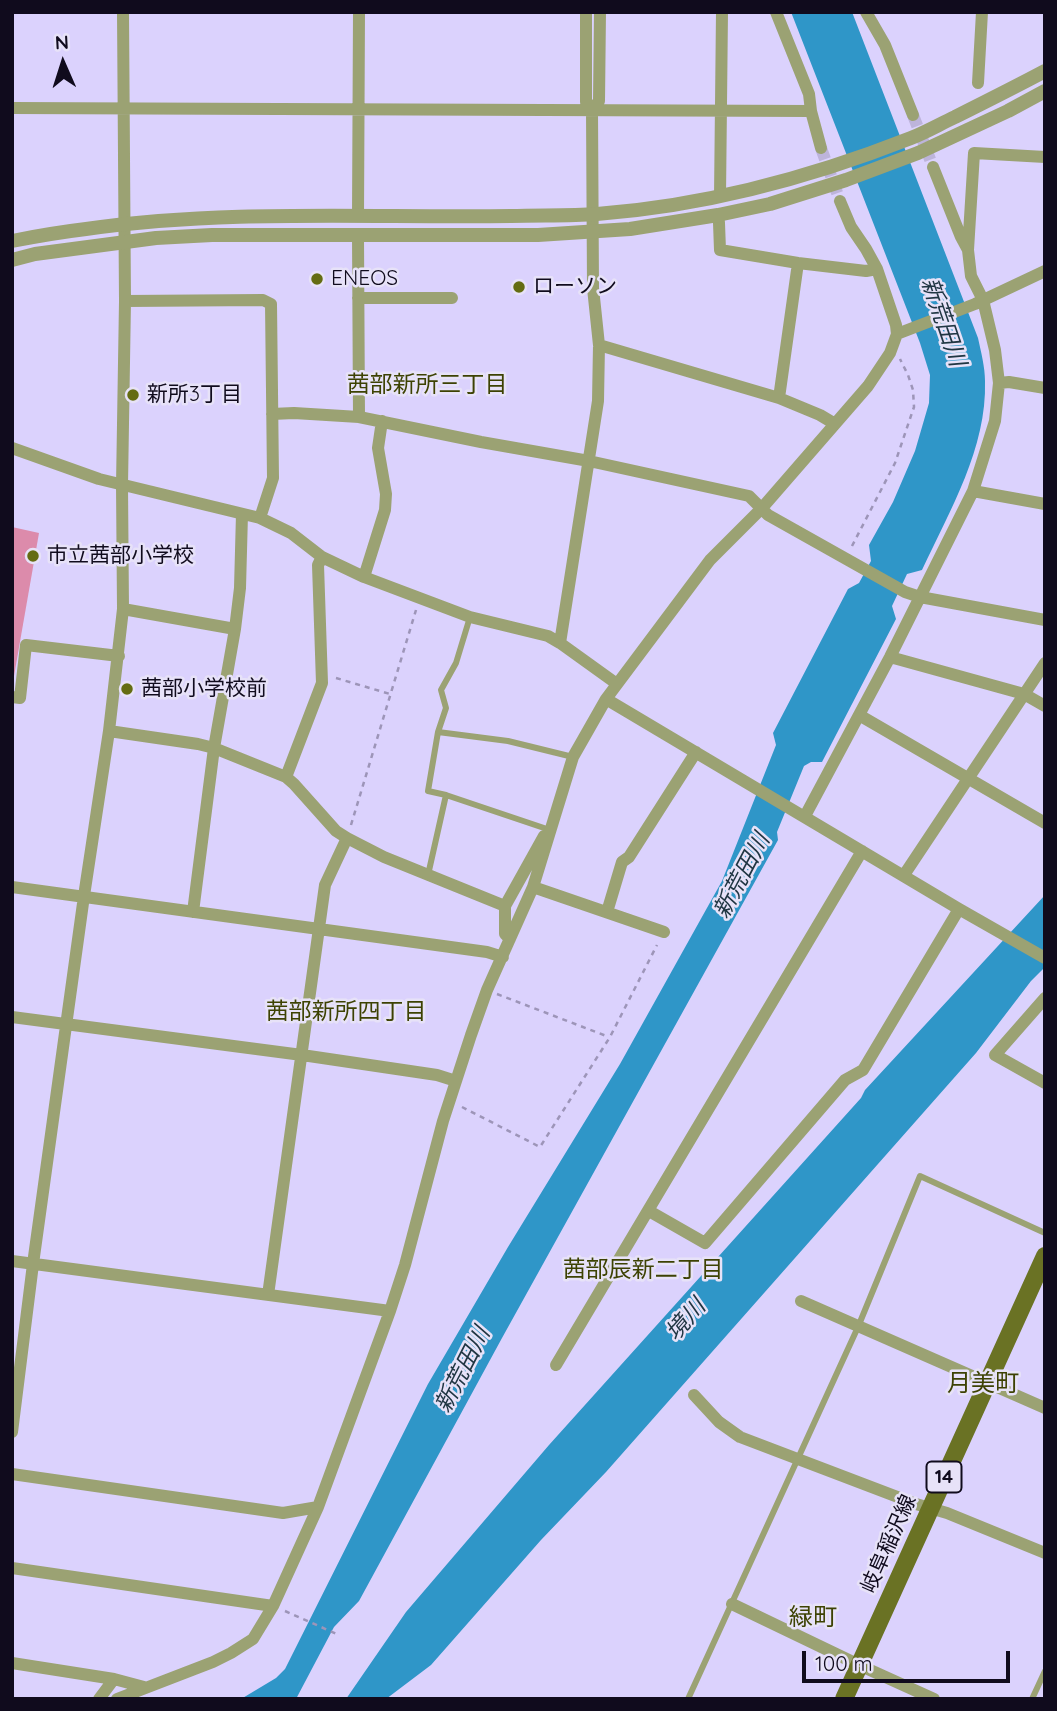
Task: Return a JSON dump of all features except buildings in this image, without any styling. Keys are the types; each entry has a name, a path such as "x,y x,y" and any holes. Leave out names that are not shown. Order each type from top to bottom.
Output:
{"main road":[{"name":"岐阜稲沢線","path":"844,1699 1045,1256"}],"street":[{"path":"12,1432 66,1024 109,731 123,609 123,12"},
{"path":"358,216 359,12"},
{"path":"560,643 598,401 599,345 593,288 592,110 586,102 586,12"},
{"path":"592,110 599,101 600,12"},
{"path":"720,196 722,12"},
{"path":"776,12 809,94 821,148"},
{"path":"866,12 885,45 913,115"},
{"path":"978,83 982,12"},
{"path":"12,241 124,223 213,216 593,214 630,211 720,196 789,180 840,164 914,137 1045,71"},
{"path":"12,260 36,254 156,237 538,235 630,229 718,215 770,204 918,153 1045,91"},
{"path":"12,108 811,111"},
{"path":"801,814 859,715 974,491 995,421 999,383 995,349 971,276 968,250 974,153 1045,156"},
{"path":"933,167 968,250"},
{"path":"840,201 851,227 877,269 899,336"},
{"path":"718,215 720,250 798,263 866,271 877,269"},
{"path":"358,236 359,416"},
{"path":"779,398 798,263"},
{"path":"117,1699 232,1653 253,1639 274,1606 318,1507 390,1311 456,1081 487,990 533,887 573,757 606,699 710,559 762,508 868,386 899,336 1045,271"},
{"path":"358,298 452,298"},
{"path":"125,301 263,300 271,304 273,478 260,518"},
{"path":"599,345 779,398 835,424"},
{"path":"999,383 1045,388"},
{"path":"272,414 359,416 589,461 749,496 768,515 905,593 1045,621"},
{"path":"364,577 385,510 386,494 378,448 382,421"},
{"path":"12,448 122,485 260,518 291,533 322,557 364,577 470,617 548,636 617,684"},
{"path":"974,491 1045,505"},
{"path":"193,912 214,748 235,629 240,588 242,514"},
{"path":"286,778 322,683 318,565 322,557"},
{"path":"123,609 235,629"},
{"path":"12,697 20,698 26,645 119,656"},
{"path":"890,657 1024,694 1045,706"},
{"path":"904,875 1045,663"},
{"path":"606,699 1045,958"},
{"path":"859,715 1045,823"},
{"path":"109,731 214,748 286,778 295,784 336,831 347,838 384,857 505,906"},
{"path":"607,912 622,862 629,857 696,752"},
{"path":"510,939 505,934 505,906 541,838 550,830"},
{"path":"268,1295 325,886 347,838"},
{"path":"556,1365 862,851"},
{"path":"12,887 319,928 487,952 503,957"},
{"path":"533,887 664,932"},
{"path":"649,1211 705,1244 845,1080 863,1070 959,909"},
{"path":"1045,998 995,1055 1045,1083"},
{"path":"12,1017 302,1055 436,1075 456,1081"},
{"path":"12,1261 390,1311"},
{"path":"801,1301 1045,1408"},
{"path":"694,1395 719,1422 740,1437 916,1504 947,1513 1045,1553"},
{"path":"12,1474 284,1513 318,1507"},
{"path":"12,1568 274,1606"},
{"path":"732,1604 934,1699"},
{"path":"12,1663 114,1679 145,1687"},
{"path":"99,1699 114,1679"}],"lane":[{"path":"470,617 456,663 441,690 446,708 438,732 428,791 550,830"},
{"path":"438,732 508,741 573,757"},
{"path":"428,875 446,795"},
{"path":"688,1699 858,1327 920,1176 1045,1233"},
{"path":"1032,1699 1045,1671"}],"path":[{"path":"851,562 895,463 914,407 913,390 899,336"},
{"path":"347,838 419,598"},
{"path":"322,675 390,694"},
{"path":"450,1101 540,1147 610,1037 664,932"},
{"path":"487,990 610,1037"},
{"path":"274,1606 340,1635"}],"shaded area":[{"path":"12,527 39,533 12,677"}],"water":[{"name":"新荒田川","path":"791,12 852,12 978,338 985,376 984,406 973,454 955,501 922,570 907,574 892,606 896,619 822,762 811,762 804,766 777,832 778,840 359,1601 334,1627 296,1699 241,1699 276,1678 285,1669 428,1384 620,1064 722,881 776,745 773,733 848,589 859,583 871,561 869,545 893,502 915,451 929,403 930,375 920,343"},
{"name":"境川","path":"1045,895 1045,967 1031,981 976,1053 606,1472 541,1540 431,1665 386,1699 346,1699 406,1612 549,1445 861,1098 865,1090"}],"tunnel":[{"path":"913,115 933,167"},
{"path":"821,148 840,201"}],"place":[{"name":"ENEOS","path":"317,279"},
{"name":"ローソン","path":"519,287"},
{"name":"新所3丁目","path":"133,395"},
{"name":"市立茜部小学校","path":"33,556"},
{"name":"茜部小学校前","path":"127,689"}],"district":[{"name":"茜部新所三丁目","path":"427,385"},
{"name":"茜部新所四丁目","path":"346,1012"},
{"name":"茜部辰新二丁目","path":"643,1270"},
{"name":"月美町","path":"983,1384"},
{"name":"緑町","path":"813,1618"}]}
